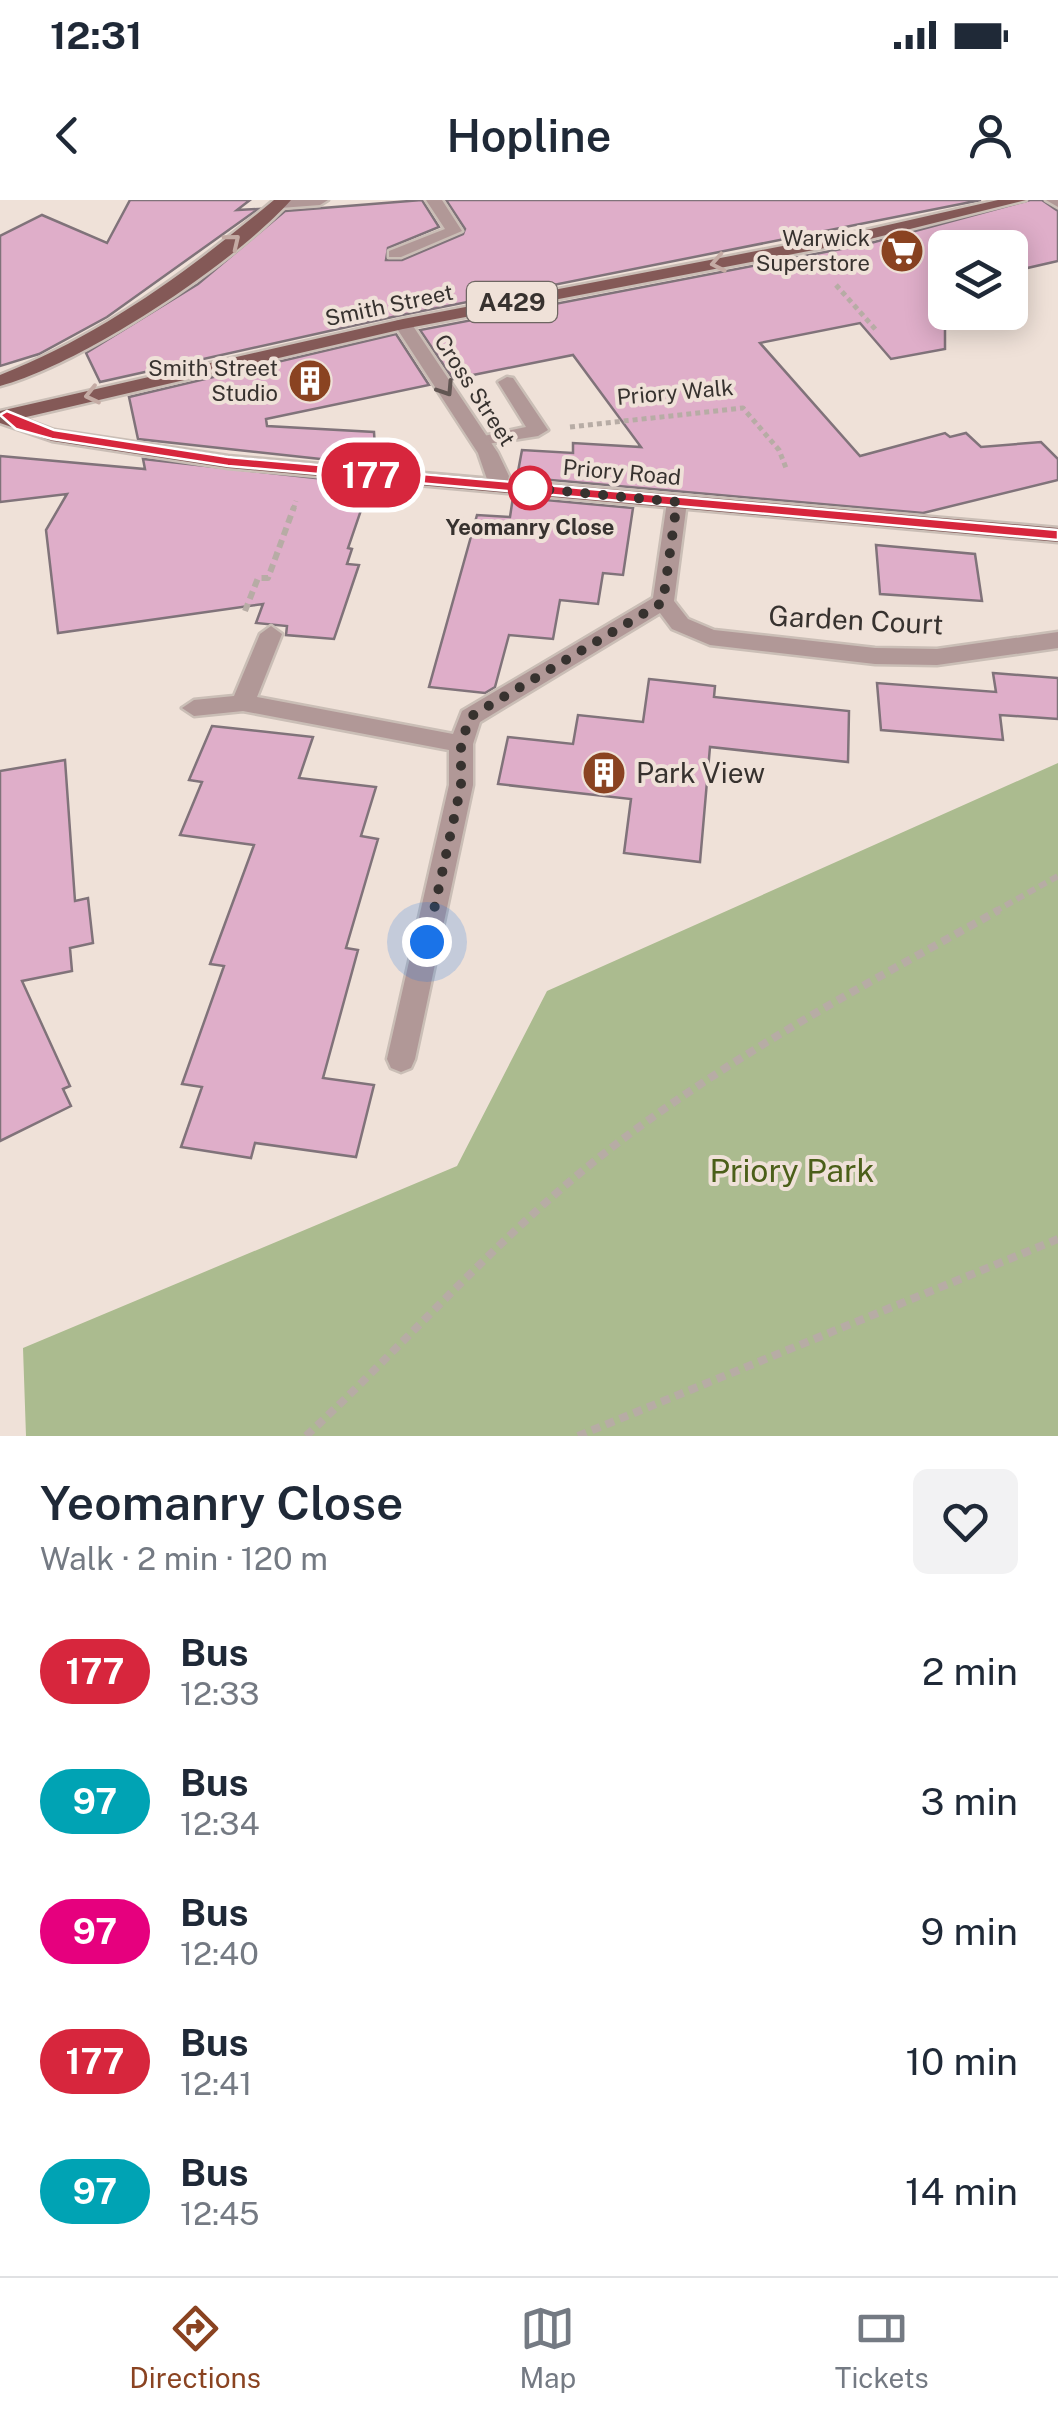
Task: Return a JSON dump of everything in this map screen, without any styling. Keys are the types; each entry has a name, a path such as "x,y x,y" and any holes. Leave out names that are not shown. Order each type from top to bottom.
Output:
{"main road":[{"name":"Smith Street","path":"4,416 403,324 850,238 1018,200"},
{"path":"4,416 8,379 52,360 182,279 281,201"},
{"name":"Priory Road","path":"4,416 21,426 52,434 310,470 1058,535"}],"street":[{"path":"281,201 320,200"},
{"path":"395,254 454,231 434,200"},
{"name":"Cross Street","path":"403,324 481,442 499,476 498,485"},
{"path":"481,442 538,430 507,382"},
{"path":"401,1059 461,786 461,744 470,717 663,602 677,502"},
{"name":"Garden Court","path":"663,602 680,624 710,637 875,656 952,656 1058,640"},
{"path":"243,702 271,634"},
{"path":"194,708 243,702 461,744"}],"path":[{"path":"836,285 877,331"},
{"name":"Priory Walk","path":"538,430 743,408 778,450 786,468"},
{"path":"271,634 237,630 258,578 268,578 310,470"},
{"path":"306,1436 510,1235 628,1135 849,991 1058,876"},
{"path":"578,1436 1058,1239"}],"green space":[{"name":"Priory Park","path":"1058,763 1058,1436 26,1436 23,1348 457,1166 547,991"}],"building":[{"path":"130,200 250,200 237,210 258,209 107,317 39,354 0,366 0,236 42,215 107,243"},
{"path":"422,200 439,227 388,248 386,260 402,260 463,234 465,229 446,200 981,200 397,316 100,382 86,353 198,284 285,211"},
{"path":"1030,200 1042,200 1058,211 1058,261 1028,268 1028,230 928,230 928,330 945,330 945,349 891,359 860,323 760,343 860,456 945,433 950,437 966,433 981,447 1041,442 1058,459 1058,480 923,513 517,477 522,450 573,453 573,443 641,447 573,355 453,379 420,330 867,244"},
{"path":"396,334 429,385 266,419 267,426 374,432 376,465 138,439 129,397"},
{"path":"0,456 145,469 143,459 370,484 348,548 352,549 347,564 359,565 334,639 286,635 287,626 256,623 263,604 58,633 46,530 67,494 0,502"},
{"path":"513,497 633,508 623,575 603,573 598,604 560,600 553,639 509,635 495,687 485,693 429,687 477,515 510,517"},
{"path":"876,545 975,554 982,601 880,594"},
{"path":"993,673 1058,678 1058,719 1000,715 1003,740 881,730 877,683 996,692"},
{"name":"Park View","path":"649,679 715,686 714,697 849,711 848,762 710,747 700,862 624,853 631,799 498,784 508,737 573,744 578,715 643,722"},
{"path":"212,726 313,737 299,778 376,787 361,836 378,839 346,948 358,950 323,1078 374,1085 356,1157 255,1143 251,1158 181,1147 202,1087 182,1084 224,966 210,964 254,845 180,835 202,782 189,780"},
{"path":"65,760 75,901 88,898 93,943 70,948 72,971 22,981 70,1086 63,1089 71,1106 0,1141 0,771"}],"bus line":[{"name":"177","path":"7,415 21,426 52,434 228,462 1058,535"}],"place":[{"name":"Warwick Superstore","path":"902,251"},
{"name":"Smith Street Studio","path":"310,381"},
{"name":"Yeomanry Close","path":"530,488"},
{"name":"Park View","path":"604,773"}],"route":[{"path":"427,942 461,786 461,744 470,717 663,602 677,502 530,488"}]}
